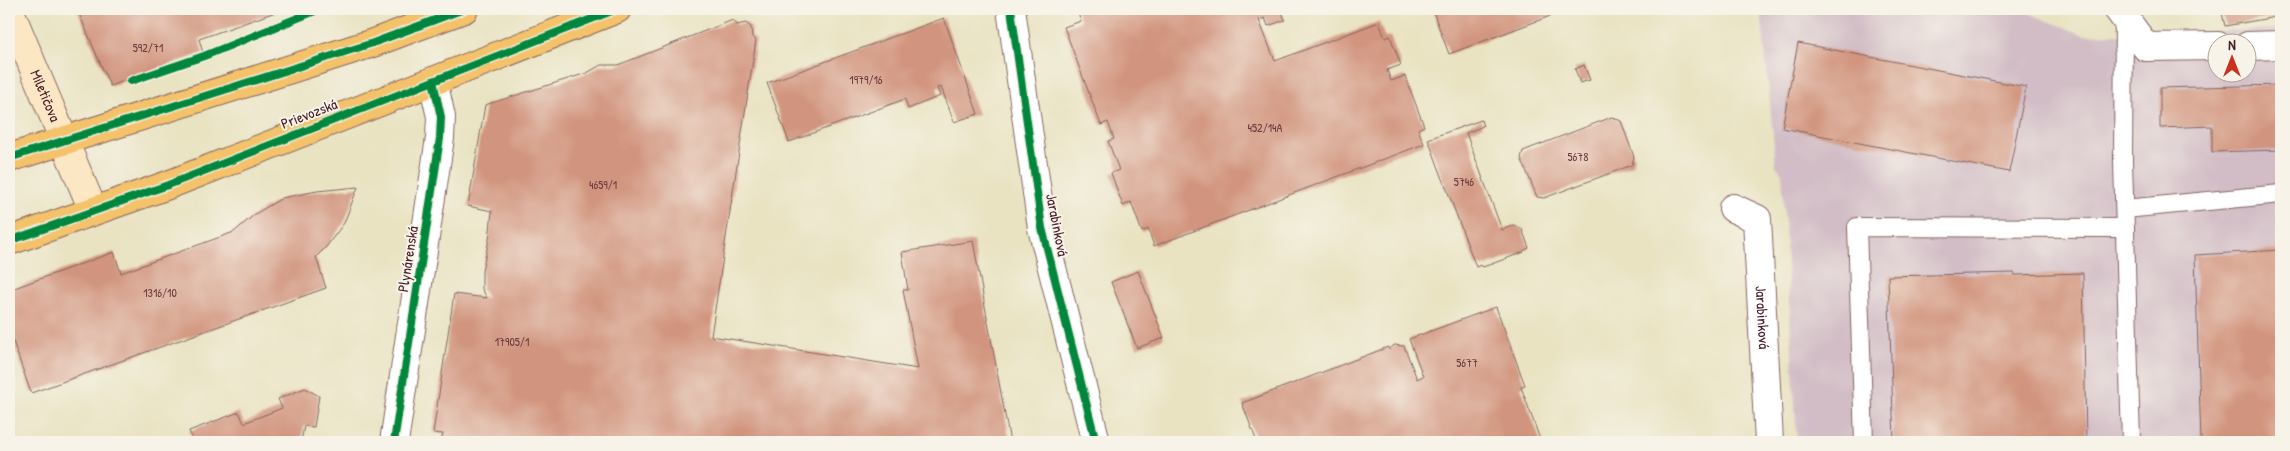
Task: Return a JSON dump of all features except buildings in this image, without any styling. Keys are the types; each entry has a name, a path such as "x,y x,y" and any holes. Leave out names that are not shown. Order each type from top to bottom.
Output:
{"main road":[{"path":"9,158 373,43 464,9"},
{"name":"Prievozská","path":"9,241 168,184 617,9"}],"street":[{"name":"Miletičova","path":"9,9 66,140 93,210"},
{"name":"Jarabinková","path":"1011,9 1042,228 1096,442"},
{"path":"2121,13 2146,47 2208,46"},
{"path":"2258,45 2281,44"},
{"name":"Plynárenská","path":"394,442 440,138 441,117 433,81"},
{"name":"Jarabinková","path":"1732,208 1757,219 1769,442"}],"lane":[{"path":"2121,13 2131,442"},
{"path":"2125,209 2281,194"},
{"path":"1864,442 1857,227 2125,228"}],"shaded area":[{"path":"1761,9 2018,9 2084,35 2281,29 2281,442 1797,442 1782,173 1776,166"}],"cycle path":[{"path":"131,81 204,56 320,9"},
{"path":"9,158 373,43 464,9"},
{"path":"9,241 168,185 617,9"},
{"path":"1011,9 1042,228 1096,442"},
{"path":"394,442 440,138 441,117 433,81"}]}
